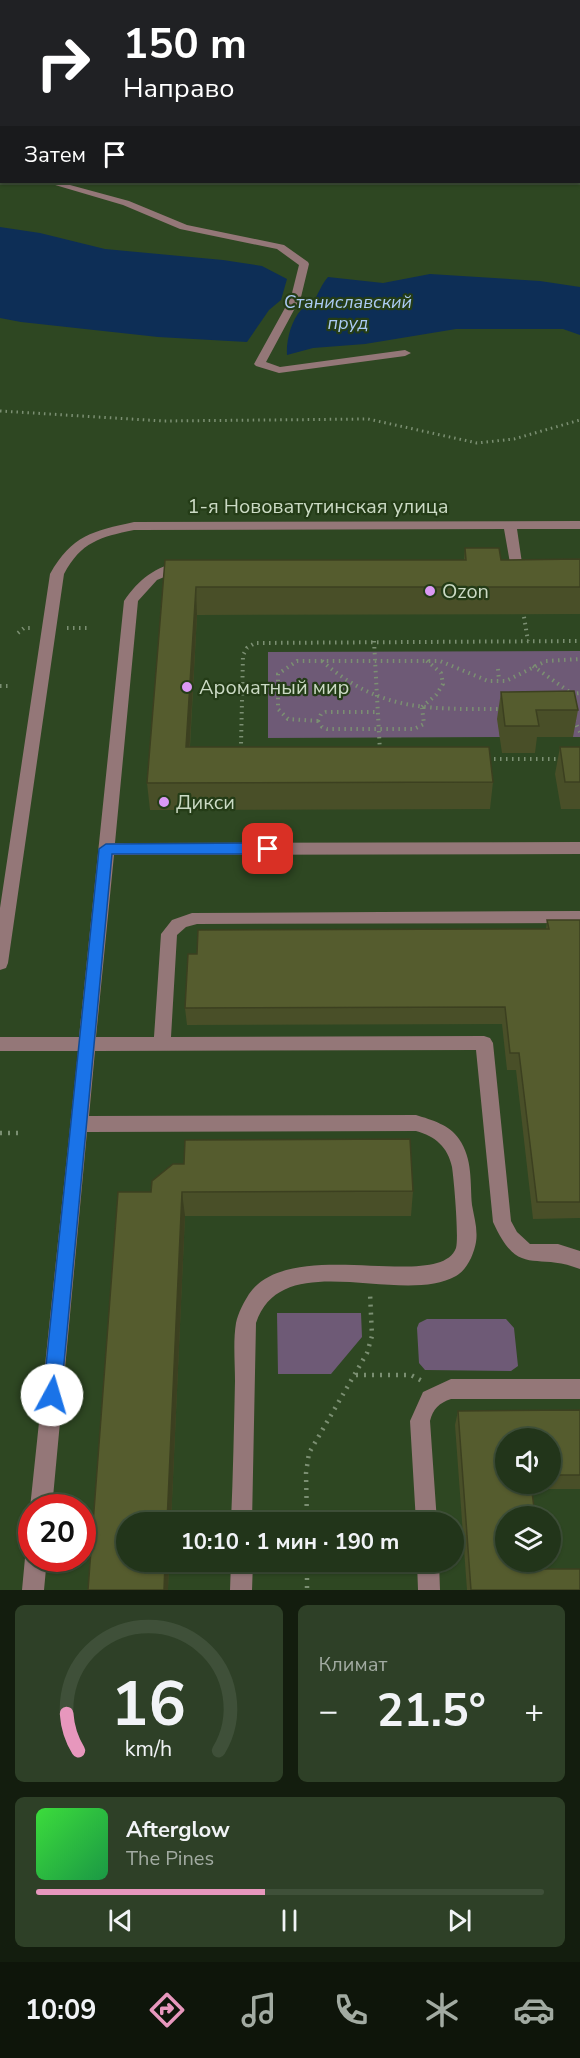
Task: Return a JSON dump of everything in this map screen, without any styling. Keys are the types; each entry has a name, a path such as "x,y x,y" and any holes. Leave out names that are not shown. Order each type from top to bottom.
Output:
{"street":[{"path":"54,183 126,203 184,227 280,247 304,264 297,297 270,342 260,364 279,370 405,353"},
{"path":"510,525 516,563"},
{"name":"1-я Нововатутинская улица","path":"1,952 57,574 65,557 81,542 97,534 134,526 580,525"},
{"path":"42,1494 131,602 146,580 157,573 169,568 200,564"},
{"path":"106,849 580,848"},
{"path":"162,1044 169,934 174,926 182,921 209,918 580,917"},
{"path":"0,1044 484,1043 502,1222 510,1241 521,1250 537,1254 574,1256 580,1260"},
{"path":"79,1124 416,1123 432,1127 443,1134 453,1144 460,1159 467,1244 457,1264 445,1271 307,1275 281,1280 263,1292 253,1304 246,1323 242,1512"},
{"path":"425,1512 420,1420 424,1406 435,1394 451,1389 580,1389"},
{"path":"33,1590 35,1572"},
{"path":"241,1590 242,1572"},
{"path":"428,1572 429,1590"}],"path":[{"path":"0,411 154,421 369,419 404,424 456,438 490,443 502,442 555,424 580,420"},
{"path":"522,607 528,641"},
{"path":"246,753 241,746 243,655 247,648 255,643 268,641 580,641"},
{"path":"374,641 381,759"},
{"path":"318,720 296,720 282,715 278,709 280,671 297,661 426,660 446,662 483,679 499,681 513,680 532,666 551,660 580,659"},
{"path":"321,660 345,682 377,699 396,705 422,708 507,709"},
{"path":"422,708 441,693 444,682 436,666 426,660"},
{"path":"532,666 569,695 579,692"},
{"path":"498,669 499,681"},
{"path":"0,686 9,686"},
{"path":"318,720 322,727 327,729 421,727 424,724 422,708"},
{"path":"318,720 321,714 326,712 378,712"},
{"path":"571,712 580,732"},
{"path":"487,759 569,759"},
{"path":"0,1133 24,1133"},
{"path":"306,1512 306,1473 309,1453 368,1353 372,1336 369,1274"},
{"path":"356,1375 411,1376 424,1382 435,1394"},
{"path":"307,1572 307,1590"}],"shaded area":[{"path":"580,651 580,737 573,737 569,719 498,719 500,737 268,738 268,652"},
{"path":"277,1313 361,1313 362,1337 331,1374 278,1374"},
{"path":"427,1319 506,1319 514,1328 518,1366 511,1371 425,1370 419,1363 417,1328 419,1323"}],"water":[{"name":"Станиславский пруд","path":"0,227 40,233 105,249 262,266 287,279 281,300 269,310 247,342 158,337 21,322 0,318"},
{"name":"Станиславский пруд","path":"430,274 540,281 580,287 580,335 563,329 456,329 365,344 313,348 287,355 288,338 294,320 301,310 313,302 328,277 383,283"}],"building":[{"path":"465,548 499,548 501,560 580,559 580,587 196,587 186,747 489,747 493,782 147,783 165,560 466,560"},
{"path":"574,691 578,710 536,710 539,726 505,726 501,692"},
{"path":"560,747 580,747 580,782 565,782"},
{"path":"547,920 580,920 580,1202 537,1202 519,1053 510,1053 505,1007 185,1008 188,954 197,954 198,930 549,929"},
{"path":"410,1139 413,1191 182,1192 167,1512 116,1512 116,1572 165,1572 164,1590 88,1590 89,1572 96,1572 95,1494 118,1192 151,1192 152,1181 173,1164 184,1164 185,1140"},
{"path":"580,1410 580,1475 561,1475 561,1428 495,1428 495,1494 532,1494 534,1506 495,1506 495,1572 561,1572 561,1569 580,1569 580,1590 471,1590 458,1411"}],"place":[{"name":"Ozon","path":"430,591"},
{"name":"Ароматный мир","path":"187,687"},
{"name":"Дикси","path":"164,802"}],"route":[{"path":"52,1395 106,849 268,849"}]}
